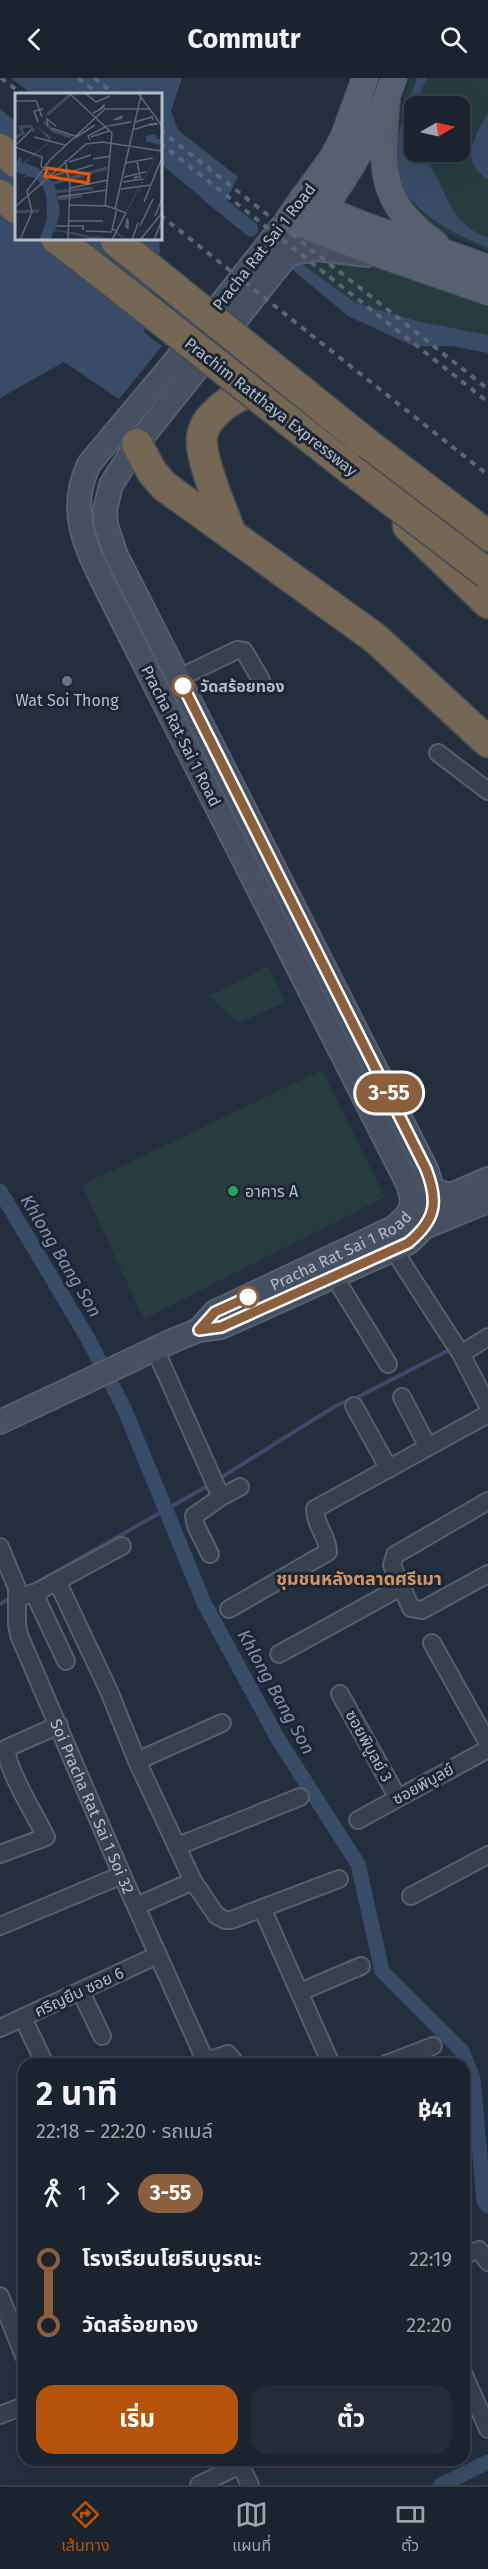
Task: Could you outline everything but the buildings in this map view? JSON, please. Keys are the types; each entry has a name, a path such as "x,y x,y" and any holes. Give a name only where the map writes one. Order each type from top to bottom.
{"highway":[{"path":"0,149 15,161"},
{"path":"0,195 15,207"},
{"name":"Prachim Ratthaya Expressway","path":"59,240 350,469 488,574"},
{"name":"Prachim Ratthaya Expressway","path":"116,240 366,443 488,537"},
{"path":"231,534 204,458 202,438 209,418 231,400 251,391 274,393 488,556"},
{"path":"134,434 152,472 164,486 375,638 488,742"},
{"path":"366,443 488,515"},
{"path":"350,469 488,603"}],"main road":[{"name":"Pracha Rat Sai 1 Road","path":"199,1330 215,1312 393,1228 409,1214 412,1196 407,1182 82,539 79,520 82,479 89,464 134,434 192,377 288,254 343,138 365,78"},
{"name":"Pracha Rat Sai 1 Road","path":"0,1422 155,1349 199,1330 221,1327 408,1243 425,1227 432,1214 434,1191 426,1169 116,555 106,525 105,510 111,485 134,434 175,360 306,213 372,134 390,89"},
{"path":"390,89 384,168 388,191 400,213 420,232 446,251"},
{"path":"306,213 446,251 488,268"},
{"path":"306,213 384,256 488,292"},
{"path":"288,254 317,249 384,256"},
{"path":"203,780 218,782 222,779 225,768"},
{"path":"224,821 232,808 245,808"},
{"path":"434,1191 451,1195 488,1179"},
{"name":"Pracha Rat Sai 1 Road","path":"425,1227 488,1202"}],"street":[{"path":"179,678 237,650 244,651 261,680"},
{"path":"438,753 488,791"},
{"path":"393,1249 457,1349 488,1406"},
{"path":"334,1276 388,1364"},
{"path":"457,1349 488,1337"},
{"path":"155,1349 216,1489"},
{"path":"402,1398 428,1447"},
{"path":"354,1406 389,1469"},
{"path":"229,1609 325,1556 329,1548 316,1522 315,1509 488,1414"},
{"path":"210,1554 196,1526 195,1516 216,1489 240,1487"},
{"path":"488,1502 395,1555 392,1565 411,1608 422,1610 488,1574"},
{"path":"66,1661 22,1594 57,1581 122,1546"},
{"name":"Soi Pracha Rat Sai 1 Soi 32","path":"0,1547 22,1594 17,1624 19,1635 158,1955 198,2058"},
{"path":"57,1581 109,1691 137,1761 193,1881 221,1919 231,1920 339,1879"},
{"path":"279,1654 401,1587"},
{"path":"432,1643 488,1743"},
{"name":"ซอยพิบูลย์ 3","path":"340,1694 398,1798"},
{"path":"137,1761 222,1723"},
{"path":"0,1854 46,1837 12,1772 7,1748 59,1725"},
{"name":"ซอยพิบูลย์","path":"358,1820 488,1749"},
{"path":"178,1846 300,1797"},
{"path":"411,1896 488,1855"},
{"path":"0,1926 122,1875"},
{"path":"137,1906 193,1881"},
{"path":"262,1908 328,2058"},
{"name":"ศริญยืน ซอย 6","path":"0,2028 158,1955"},
{"path":"300,1992 361,1966"},
{"path":"81,1992 102,2036"},
{"path":"23,2018 42,2058"},
{"path":"402,2058 434,2046"},
{"path":"214,2058 228,2054 232,2058"},
{"path":"470,2253 479,2250 488,2262"},
{"path":"0,2296 18,2341"},
{"path":"470,2384 482,2401 488,2429"},
{"path":"0,2415 18,2408"},
{"path":"199,2485 232,2466"},
{"path":"241,2466 250,2485"}],"green space":[{"path":"410,78 488,78 488,251 439,230 411,212 391,173 391,143 404,99 404,162 470,162 470,96 405,96"},
{"path":"338,255 488,298 488,335 417,321 356,303 293,258"},
{"path":"268,966 286,1002 239,1023 209,996"},
{"name":"อาคาร A","path":"322,1070 385,1197 144,1319 82,1185"}],"water":[{"path":"0,78 182,78 171,111 178,130 238,177 220,213 162,165 162,93 15,93 15,240 159,240 160,251 153,276 144,332 162,346 119,399 64,362 0,398"},
{"path":"417,78 427,78 419,96 411,96"},
{"path":"488,113 488,180 473,164 471,156 474,140"},
{"path":"404,117 404,162 428,162 455,212 463,223 488,237 488,248 440,223 412,200 402,185 396,169 397,141"},
{"path":"293,258 356,303 417,321 488,335 488,353 452,346 413,346 348,316 287,265"}],"pier":[{"path":"0,78 11,78 31,93 15,93 15,121 0,109"}],"waterway":[{"path":"209,195 251,229"},
{"name":"Khlong Bang Son","path":"0,1191 87,1337 124,1408 204,1603 278,1739 358,1864 382,1971 462,2051 465,2058"},
{"path":"217,1480 337,1405 358,1397 453,1348"},
{"path":"29,1587 211,1484"},
{"path":"0,1604 12,1597"},
{"name":"Khlong Bang Son","path":"470,2071 473,2079 484,2201 488,2206"},
{"path":"441,2485 488,2462"}],"railway":[{"path":"1,78 21,93"},
{"path":"78,78 98,93"},
{"path":"94,78 114,93"},
{"path":"162,132 488,389"},
{"path":"162,145 488,402"},
{"path":"162,217 488,475"}],"bus line":[{"name":"3-55","path":"183,686 426,1169 434,1191 432,1214 425,1227 408,1243 221,1327 199,1330 215,1312 248,1297"}],"place":[{"name":"Wat Soi Thong","path":"67,681"},
{"name":"วัดสร้อยทอง","path":"183,686"},
{"name":"อาคาร A","path":"233,1191"}],"district":[{"name":"ชุมชนหลังตลาดศรีเมา","path":"359,1579"}]}
